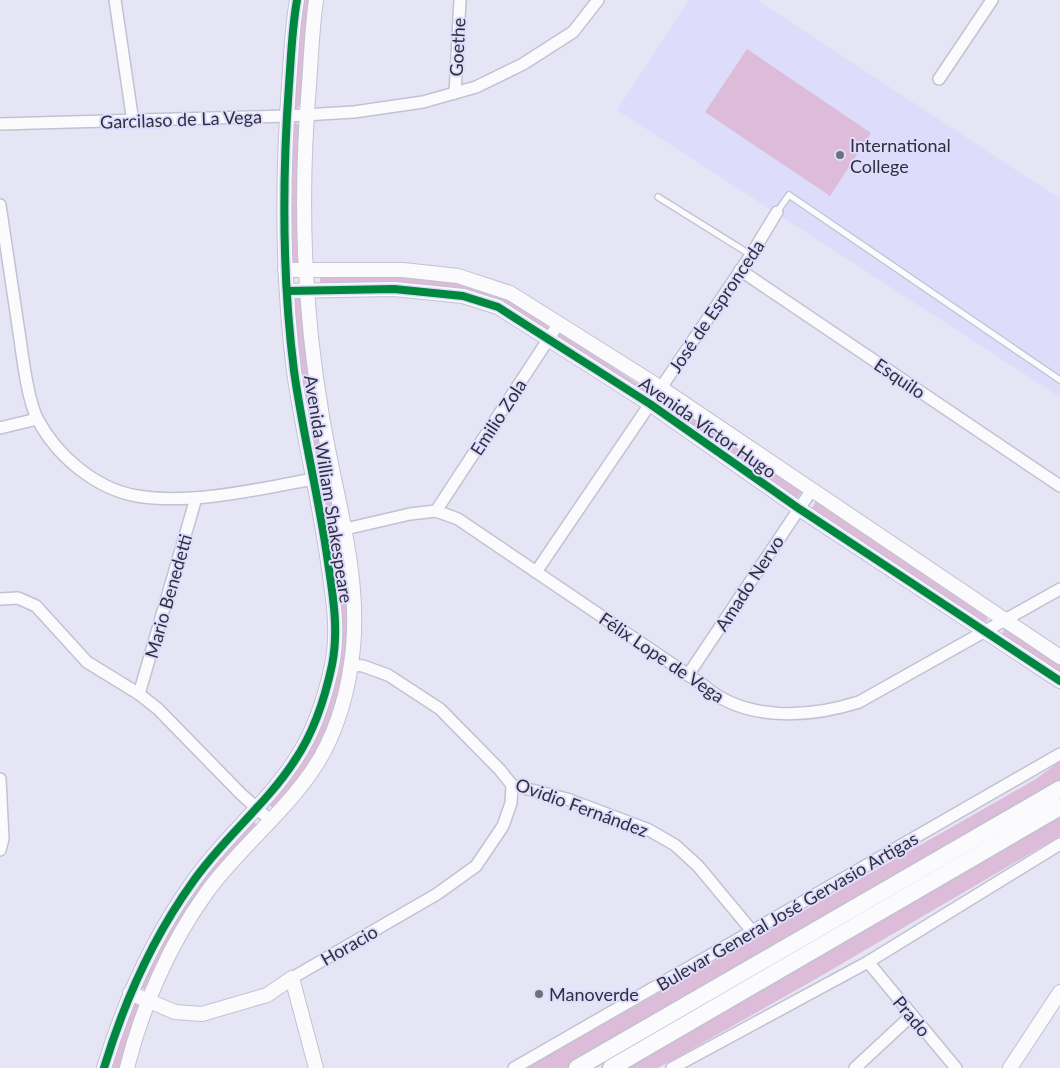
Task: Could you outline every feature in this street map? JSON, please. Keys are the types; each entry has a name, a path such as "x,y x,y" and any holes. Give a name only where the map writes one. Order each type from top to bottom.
{"main road":[{"name":"Bulevar General José Gervasio Artigas","path":"577,1068 1060,789"},
{"path":"611,1068 1060,807"}],"street":[{"path":"115,0 133,122"},
{"name":"Avenida William Shakespeare","path":"104,1068 130,993 160,933 192,882 225,840 294,763 316,722 332,664 336,630 324,534 294,371 285,270 284,159 297,0"},
{"name":"Avenida William Shakespeare","path":"127,1068 148,1001 177,940 207,892 311,772 323,752 342,703 351,665 354,596 344,531 322,416 308,292 304,218 307,114 316,0"},
{"name":"Goethe","path":"455,93 460,0"},
{"name":"Garcilaso de La Vega","path":"0,124 133,122 287,116 354,112 415,104 476,87 523,64 573,32 598,0"},
{"path":"938,79 992,0"},
{"path":"0,205 25,371 37,419 62,454 82,471 100,482 136,496 196,498 313,479"},
{"name":"José de Espronceda","path":"536,572 751,255 777,212"},
{"name":"Avenida Víctor Hugo","path":"285,270 403,270 458,276 510,293 661,388 811,491 1060,657"},
{"name":"Esquilo","path":"740,270 1060,486"},
{"name":"Avenida Víctor Hugo","path":"287,291 394,289 463,296 498,307 650,404 798,508 1060,681"},
{"name":"Emilio Zola","path":"436,511 559,323"},
{"path":"0,428 37,419"},
{"name":"Amado Nervo","path":"688,675 811,491"},
{"name":"Mario Benedetti","path":"139,694 196,498"},
{"name":"Félix Lope de Vega","path":"324,534 344,531 410,514 436,511 458,519 688,675 715,696 746,708 788,715 830,711 859,702 1060,589"},
{"path":"0,598 18,598 36,606 87,662 139,694 158,709 270,820"},
{"name":"Ovidio Fernández","path":"351,665 363,666 388,675 440,709 495,764 512,785 567,799 649,830 676,845 698,866 752,931"},
{"name":"Bulevar General José Gervasio Artigas","path":"514,1068 1060,754"},
{"path":"0,779 3,839 0,850"},
{"name":"Horacio","path":"130,993 175,1012 202,1014 267,995 292,978 437,894 476,866 503,826 511,803 512,785"},
{"path":"672,1068 868,962 1060,844"},
{"name":"Prado","path":"868,962 956,1068"},
{"path":"292,978 316,1068"},
{"path":"1010,1068 1060,992"},
{"path":"855,1068 911,1016"}],"lane":[{"path":"777,212 789,195 1060,380"},
{"path":"658,197 751,255"}],"shaded area":[{"path":"302,0 312,0 302,104 294,108"},
{"name":"International College","path":"689,0 757,0 1060,199 1060,397 617,110"},
{"path":"747,49 871,133 830,196 705,112"},
{"path":"296,123 301,128 300,262 291,262 290,219 293,124"},
{"path":"320,275 401,276 455,282 480,288 505,298 541,318 551,327 548,332 505,306 320,284"},
{"path":"303,296 336,518 331,523 326,520 300,369 292,297"},
{"path":"560,334 563,334 647,390 643,394 557,338"},
{"path":"664,398 802,491 796,500 659,405"},
{"path":"816,501 986,615 988,621 982,622 811,510"},
{"path":"338,538 341,541 348,597 347,665 328,731 307,771 273,809 268,803 328,698 331,543 332,539"},
{"path":"1004,629 1008,629 1060,663 1060,675 1002,636"},
{"path":"1060,761 1060,782 566,1068 526,1068 1036,779"},
{"path":"1060,815 1060,836 814,980 658,1068 619,1068"},
{"path":"250,822 254,822 258,826 146,990 141,988 162,936 196,883"},
{"path":"134,1003 140,1005 122,1068 110,1068 116,1048"}],"cycle path":[{"path":"104,1068 130,995 164,926 204,867 271,792 295,760 308,738 318,714 332,665 335,639 333,601 324,538 294,371 285,264 285,157 292,42 297,0"},
{"path":"287,291 394,289 463,296 498,307 650,404 798,508 1060,681"}],"place":[{"name":"International College","path":"840,155"},
{"name":"Manoverde","path":"539,994"}]}
